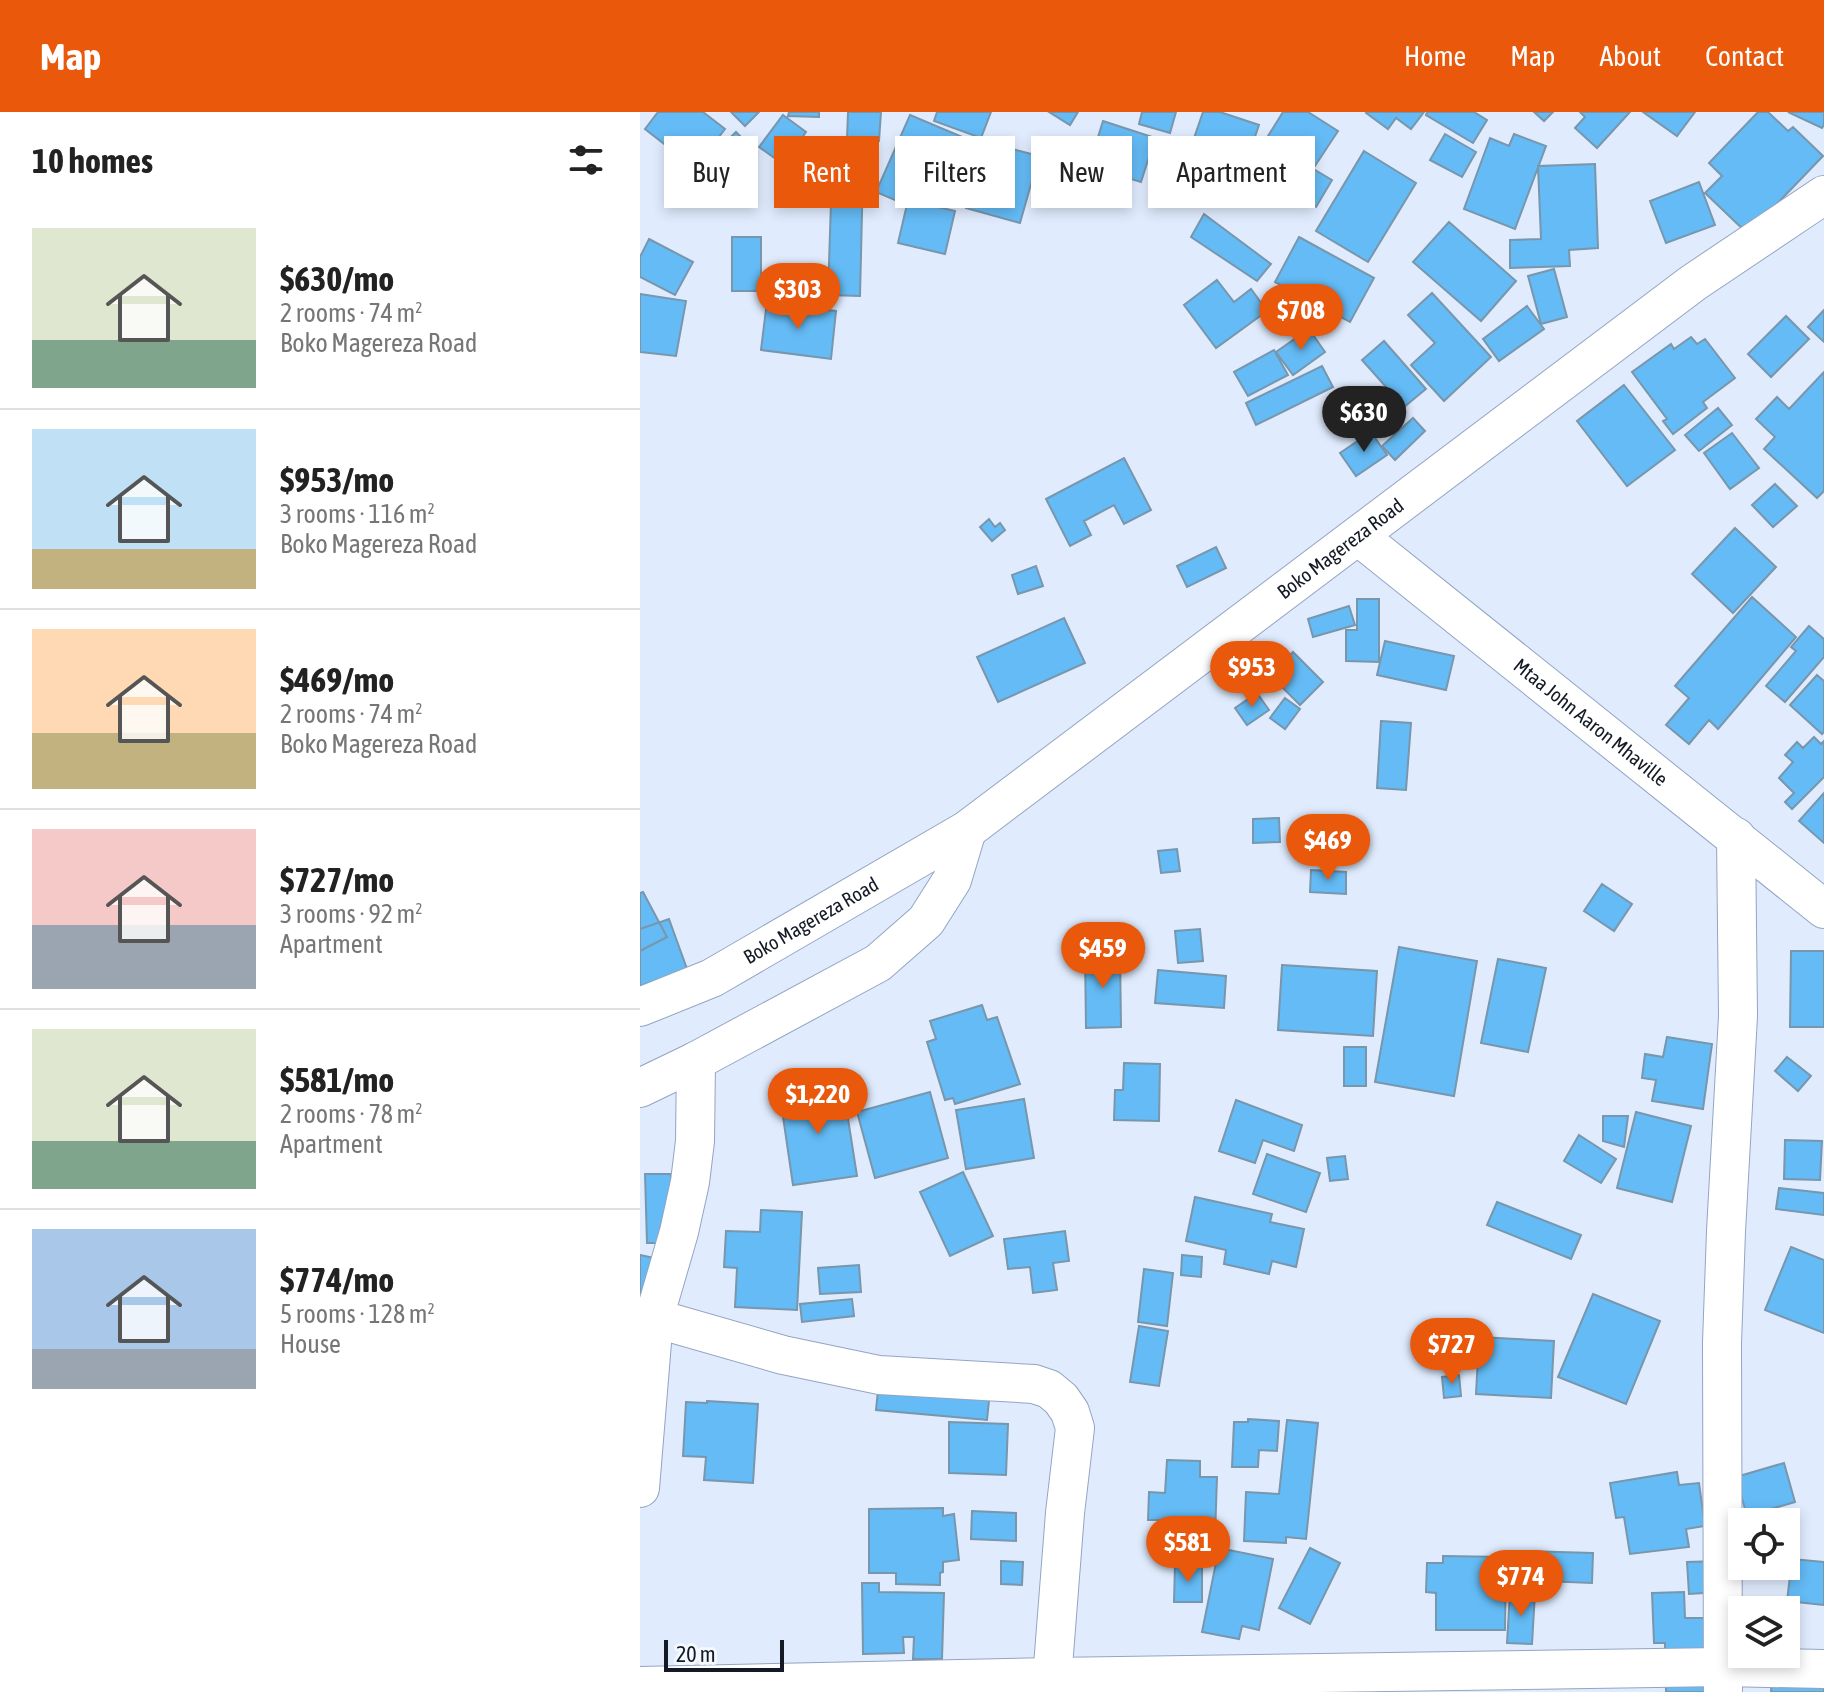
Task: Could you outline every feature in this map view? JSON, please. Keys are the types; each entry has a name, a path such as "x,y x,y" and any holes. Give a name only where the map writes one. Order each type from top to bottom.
{"street":[{"name":"Boko Magereza Road","path":"640,1007 712,978 967,830 1693,283 1824,195"},
{"name":"Mtaa John Aaron Mhaville","path":"1358,536 1824,909"},
{"path":"640,1088 878,963 926,921 952,880 967,830"},
{"path":"1723,1680 1722,1343 1738,1016 1736,837"},
{"path":"640,1488 654,1318 690,1182 695,1141 696,1061"},
{"path":"654,1318 783,1355 879,1375 1034,1384 1049,1389 1061,1399 1070,1412 1075,1428 1051,1685"},
{"path":"640,1686 1723,1680 1824,1669"}],"building":[{"path":"658,112 703,112 725,129 720,136 664,136 664,144 645,129"},
{"path":"731,112 759,112 745,126"},
{"path":"789,112 819,112 819,117 788,116"},
{"path":"848,112 881,112 879,141 879,136 847,136"},
{"path":"937,112 991,112 982,136 934,121"},
{"path":"1049,112 1078,112 1070,125"},
{"path":"1142,112 1176,112 1170,133 1139,124"},
{"path":"1203,112 1220,112 1259,125 1255,136 1195,136"},
{"path":"1283,112 1308,112 1338,131 1315,166 1315,136 1268,136"},
{"path":"1367,112 1424,112 1411,129 1396,118 1388,129"},
{"path":"1427,112 1474,112 1487,120 1473,143 1426,115"},
{"path":"1534,112 1553,112 1544,121"},
{"path":"1580,112 1630,112 1597,148 1575,128 1585,117"},
{"path":"1643,112 1695,112 1677,136"},
{"path":"1758,112 1768,112 1788,131 1793,127 1823,156 1748,234 1705,193 1722,176 1709,163"},
{"path":"1788,112 1824,112 1824,125 1822,128"},
{"path":"783,115 806,132 803,136 774,136 774,158 759,147"},
{"path":"910,115 960,136 901,136"},
{"path":"1103,121 1149,136 1148,160 1141,182 1132,179 1132,136 1098,136"},
{"path":"1445,134 1476,152 1462,177 1430,160"},
{"path":"1514,134 1546,146 1515,229 1464,209 1490,138 1509,146"},
{"path":"895,149 895,200 879,193 879,185"},
{"path":"1015,150 1031,154 1031,184 1020,223 966,208 1015,208"},
{"path":"1364,151 1416,183 1368,262 1316,231"},
{"path":"1595,164 1598,248 1569,250 1570,266 1510,268 1510,240 1541,239 1538,166"},
{"path":"1315,170 1332,180 1315,206"},
{"path":"1699,182 1715,225 1666,243 1650,201"},
{"path":"831,208 862,208 860,296 828,295"},
{"path":"906,208 955,211 945,254 898,243"},
{"path":"1204,214 1271,264 1257,281 1191,237"},
{"path":"1449,222 1516,281 1481,321 1413,262"},
{"path":"732,237 761,237 761,291 732,291"},
{"path":"1299,237 1374,278 1350,322 1275,282"},
{"path":"649,239 693,262 675,295 640,277 640,257"},
{"path":"1554,269 1567,317 1541,324 1528,276"},
{"path":"1217,280 1234,302 1251,289 1267,311 1216,348 1184,305"},
{"path":"1432,293 1491,357 1444,401 1411,365 1435,343 1408,315"},
{"path":"640,294 686,301 676,356 640,352"},
{"path":"767,301 797,305 796,313 808,314 808,308 836,311 831,359 761,350"},
{"path":"1527,306 1544,329 1499,361 1483,339"},
{"path":"1824,310 1824,342 1808,327"},
{"path":"1786,316 1809,339 1771,377 1748,354"},
{"path":"1309,329 1325,352 1293,375 1276,352"},
{"path":"1691,337 1697,344 1705,339 1735,378 1703,402 1707,408 1673,434 1663,421 1667,419 1632,372 1671,344 1674,349"},
{"path":"1384,341 1426,389 1404,407 1362,360"},
{"path":"1274,350 1288,375 1248,396 1234,372"},
{"path":"1322,366 1333,387 1256,425 1246,403"},
{"path":"1824,372 1824,491 1817,498 1764,449 1775,437 1756,419 1777,397 1789,409"},
{"path":"1624,385 1675,450 1627,486 1577,421"},
{"path":"1718,408 1732,425 1699,451 1685,435"},
{"path":"1413,418 1425,431 1395,460 1382,446"},
{"path":"1371,432 1387,455 1356,476 1340,453"},
{"path":"1732,433 1759,468 1730,489 1704,453"},
{"path":"1124,458 1151,510 1124,524 1114,505 1084,521 1091,535 1070,546 1046,499"},
{"path":"1775,484 1797,506 1773,527 1752,505"},
{"path":"989,519 995,527 1000,523 1005,530 992,541 980,527"},
{"path":"1735,528 1776,567 1733,613 1692,574"},
{"path":"1216,547 1226,568 1187,587 1177,566"},
{"path":"1036,566 1043,586 1018,594 1012,575"},
{"path":"1752,597 1796,637 1718,729 1709,720 1689,744 1666,725 1689,698 1675,686"},
{"path":"1357,599 1379,599 1379,662 1346,661 1346,630 1357,630"},
{"path":"1349,606 1355,625 1313,637 1308,619"},
{"path":"1064,618 1085,663 998,702 977,657"},
{"path":"1809,626 1824,639 1824,657 1785,702 1766,686 1796,651 1791,647"},
{"path":"1385,641 1454,656 1446,690 1377,675"},
{"path":"1293,652 1323,682 1300,705 1281,686 1284,683 1273,672"},
{"path":"1817,675 1824,681 1822,734 1790,705"},
{"path":"1257,693 1269,710 1247,725 1235,708"},
{"path":"1285,698 1300,709 1285,729 1270,718"},
{"path":"1381,721 1411,723 1406,790 1377,788"},
{"path":"1814,737 1821,744 1824,741 1824,777 1792,809 1785,802 1794,793 1779,778 1793,762 1785,755 1797,742 1803,748"},
{"path":"1824,793 1824,843 1799,821"},
{"path":"1279,818 1280,842 1253,843 1253,819"},
{"path":"1177,849 1180,871 1161,873 1158,851"},
{"path":"1311,870 1346,872 1346,894 1310,892"},
{"path":"1602,884 1632,904 1614,931 1584,911"},
{"path":"643,892 667,937 640,951 640,893"},
{"path":"669,919 687,969 640,986 640,929"},
{"path":"1200,929 1203,961 1178,963 1175,931"},
{"path":"1399,947 1477,961 1454,1096 1375,1082"},
{"path":"1791,951 1824,951 1824,1027 1790,1027"},
{"path":"1085,952 1120,952 1121,1027 1086,1028"},
{"path":"1498,959 1546,968 1528,1052 1481,1043"},
{"path":"1282,965 1377,971 1373,1036 1278,1030"},
{"path":"1158,970 1226,976 1224,1008 1155,1003"},
{"path":"982,1005 987,1020 997,1017 1020,1084 955,1104 953,1098 945,1100 927,1042 936,1039 930,1021"},
{"path":"1667,1037 1712,1044 1703,1109 1652,1101 1656,1080 1642,1078 1645,1054 1663,1057"},
{"path":"1344,1047 1366,1047 1366,1086 1344,1086"},
{"path":"1787,1057 1811,1076 1798,1091 1775,1071"},
{"path":"1124,1063 1160,1064 1159,1121 1114,1120 1115,1090 1123,1090"},
{"path":"843,1087 857,1176 793,1185 780,1096"},
{"path":"930,1092 948,1158 875,1178 857,1112"},
{"path":"1024,1099 1034,1158 966,1169 956,1110"},
{"path":"1236,1100 1302,1125 1294,1151 1263,1140 1255,1163 1219,1151"},
{"path":"1636,1112 1691,1126 1672,1202 1617,1188"},
{"path":"1603,1116 1628,1116 1624,1147 1603,1141"},
{"path":"1579,1135 1616,1159 1601,1183 1564,1161"},
{"path":"1785,1140 1822,1141 1820,1180 1784,1179"},
{"path":"1267,1154 1320,1173 1306,1212 1253,1194"},
{"path":"1345,1156 1348,1179 1330,1181 1327,1158"},
{"path":"963,1172 993,1236 950,1256 920,1192"},
{"path":"645,1174 671,1174 673,1243 647,1243"},
{"path":"1779,1188 1824,1193 1824,1215 1776,1209"},
{"path":"1195,1197 1272,1214 1270,1222 1304,1229 1296,1267 1272,1261 1269,1274 1224,1264 1226,1250 1186,1241"},
{"path":"1497,1202 1581,1235 1571,1259 1487,1225"},
{"path":"761,1210 802,1212 797,1310 735,1307 737,1268 724,1267 726,1231 760,1232"},
{"path":"1065,1231 1069,1261 1053,1263 1057,1290 1033,1293 1030,1267 1008,1269 1004,1239"},
{"path":"1791,1247 1824,1260 1824,1333 1765,1310"},
{"path":"640,1255 659,1259 640,1323"},
{"path":"1182,1255 1202,1257 1201,1277 1181,1275"},
{"path":"859,1265 861,1292 820,1294 818,1268"},
{"path":"1144,1269 1173,1273 1167,1326 1138,1322"},
{"path":"1593,1294 1660,1321 1626,1404 1558,1377"},
{"path":"852,1299 854,1316 802,1322 800,1304"},
{"path":"1139,1326 1168,1331 1159,1386 1130,1382"},
{"path":"1479,1337 1554,1341 1551,1398 1476,1394"},
{"path":"1459,1375 1461,1396 1444,1398 1442,1377"},
{"path":"879,1380 990,1391 987,1420 876,1410"},
{"path":"686,1402 758,1404 753,1483 704,1480 706,1457 683,1456"},
{"path":"1248,1419 1279,1421 1277,1451 1259,1450 1258,1467 1232,1467 1234,1422 1248,1422"},
{"path":"1287,1420 1318,1423 1306,1539 1286,1537 1286,1543 1244,1541 1246,1492 1279,1494"},
{"path":"949,1422 1008,1424 1006,1475 949,1473"},
{"path":"1167,1460 1200,1461 1200,1477 1217,1477 1215,1536 1176,1534 1177,1525 1163,1524 1163,1520 1148,1520 1149,1492 1165,1493"},
{"path":"1784,1463 1795,1502 1774,1508 1745,1508 1736,1477"},
{"path":"1677,1472 1679,1485 1699,1483 1705,1526 1686,1529 1689,1547 1630,1554 1624,1517 1616,1518 1610,1483"},
{"path":"943,1508 943,1516 954,1514 959,1560 943,1562 940,1585 896,1584 896,1573 869,1573 869,1509"},
{"path":"972,1511 1016,1513 1016,1541 971,1539"},
{"path":"1219,1548 1273,1559 1259,1630 1242,1626 1239,1639 1202,1632"},
{"path":"1310,1548 1340,1563 1310,1624 1279,1608"},
{"path":"1520,1551 1593,1553 1592,1583 1519,1580"},
{"path":"1443,1556 1506,1557 1505,1630 1436,1630 1436,1593 1426,1592 1427,1563 1443,1563"},
{"path":"1800,1560 1824,1562 1824,1605 1800,1602 1800,1596 1788,1596 1790,1580 1800,1580"},
{"path":"1001,1561 1023,1562 1022,1585 1001,1584"},
{"path":"1718,1561 1720,1592 1689,1594 1687,1562"},
{"path":"1175,1565 1202,1565 1202,1602 1174,1602"},
{"path":"862,1583 879,1583 879,1592 944,1593 942,1659 913,1659 914,1637 903,1637 904,1653 863,1654"},
{"path":"1510,1592 1535,1593 1532,1644 1507,1643"},
{"path":"1684,1592 1685,1618 1716,1618 1716,1655 1665,1657 1665,1643 1654,1643 1652,1593"},
{"path":"1666,1672 1716,1673 1716,1692 1666,1692"},
{"path":"1772,1672 1824,1676 1824,1692 1771,1692"}]}
